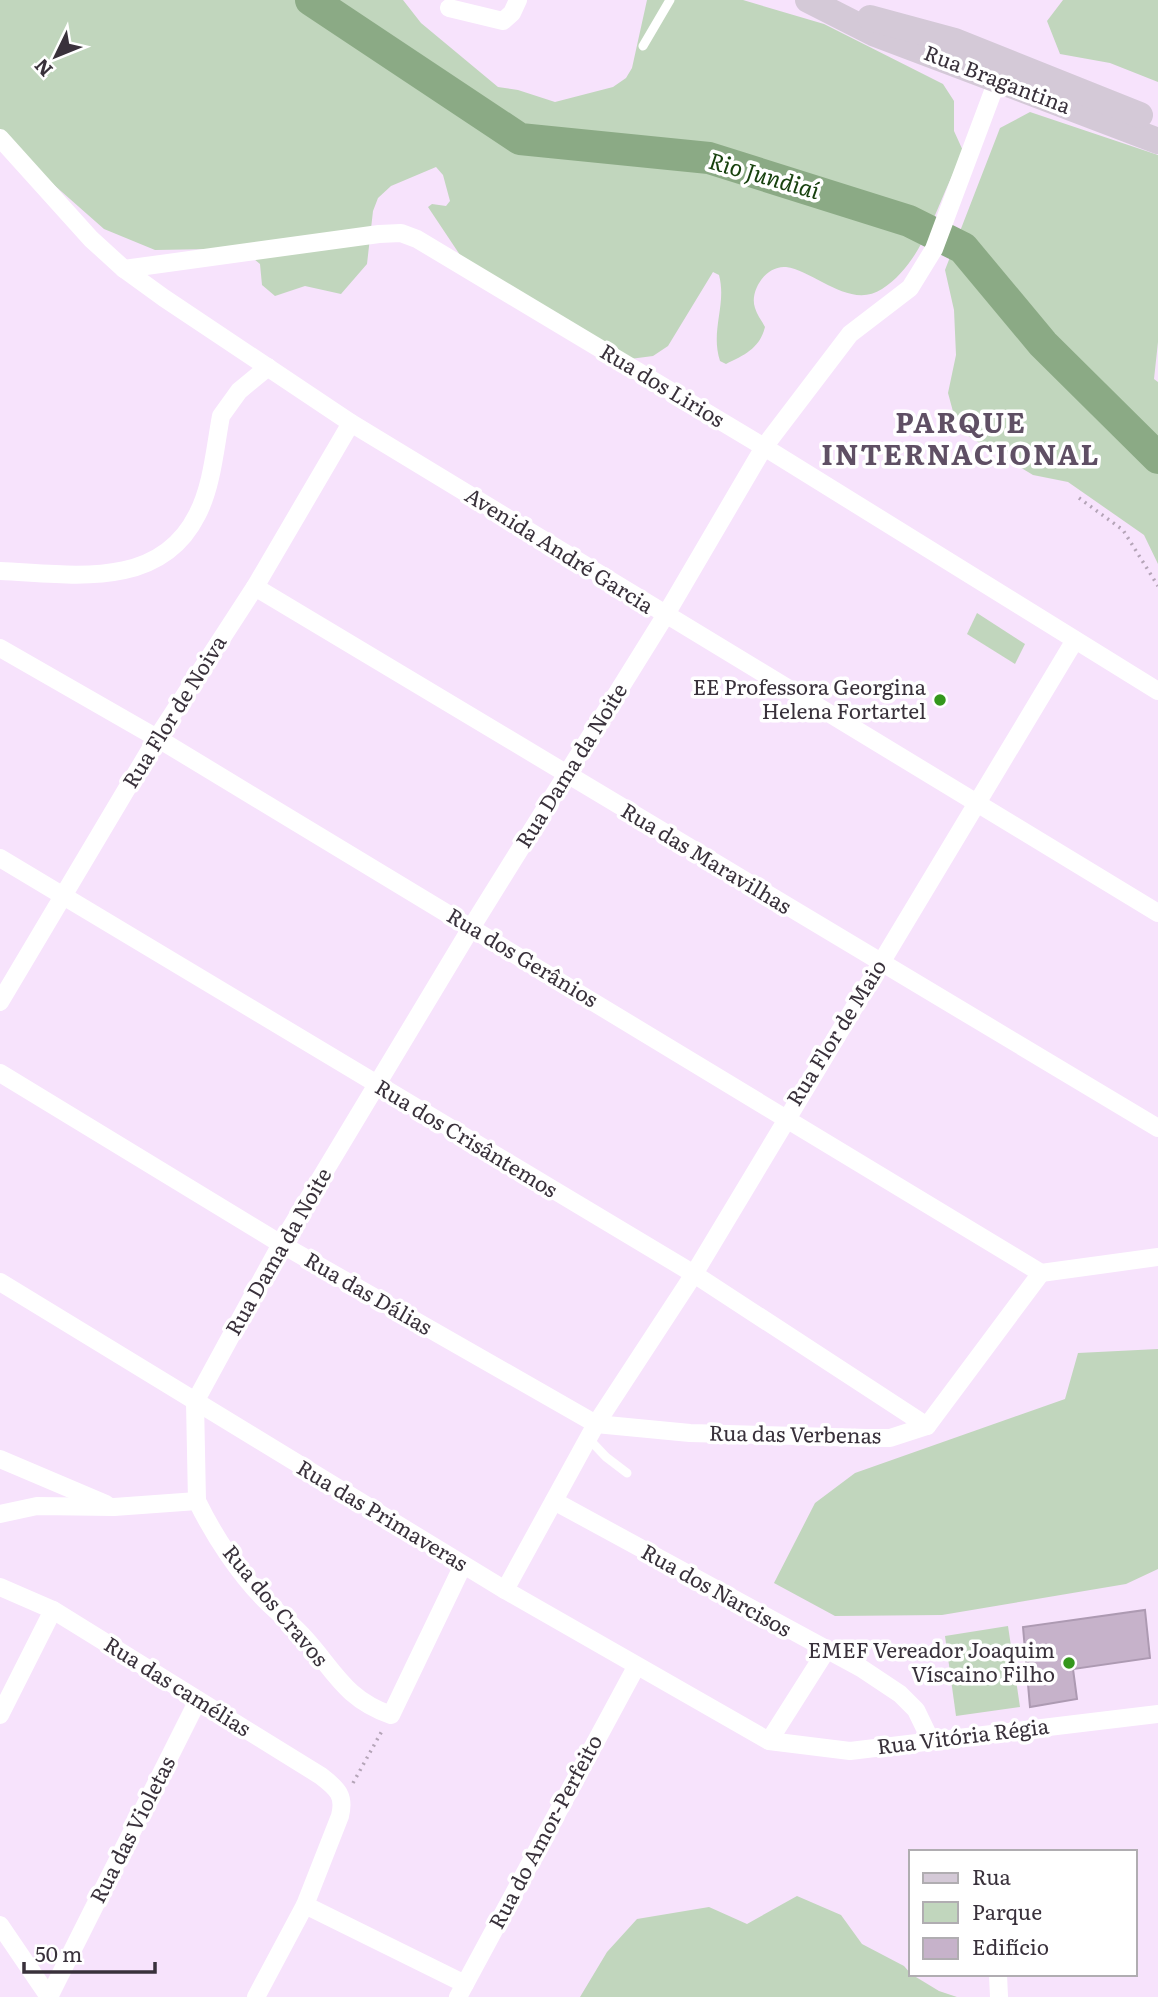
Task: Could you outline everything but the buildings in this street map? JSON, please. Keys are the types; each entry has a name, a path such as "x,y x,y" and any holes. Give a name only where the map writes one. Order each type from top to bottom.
{"main road":[{"name":"Rua Bragantina","path":"808,0 840,13 910,27 1158,141"},
{"name":"Rua Bragantina","path":"1001,71 1158,122"}],"street":[{"path":"449,8 503,21 512,13 518,0"},
{"name":"Rua Dama da Noite","path":"197,1501 195,1402 281,1244 471,928 665,616 764,447 850,334 910,288 934,249 1001,71"},
{"name":"Avenida André Garcia","path":"0,138 71,219 124,269 351,423 1158,914"},
{"name":"Rua dos Lirios","path":"124,269 401,233 439,252 764,447 1158,691"},
{"path":"0,571 66,575 130,572 151,562 173,546 198,513 221,416 228,403 268,367"},
{"name":"Rua Flor de Noiva","path":"0,1002 157,738 255,587 351,423"},
{"name":"Rua das Maravilhas","path":"255,587 880,964 1158,1128"},
{"name":"Rua Flor de Maio","path":"592,1431 694,1275 975,802 1075,640"},
{"name":"Rua dos Gerânios","path":"0,648 157,738 1041,1273"},
{"name":"Rua dos Crisântemos","path":"0,858 694,1275 927,1426"},
{"name":"Rua das Dálias","path":"0,1073 592,1431"},
{"path":"927,1426 1041,1273 1158,1256"},
{"name":"Rua das Primaveras","path":"0,1282 505,1591 769,1741"},
{"name":"Rua das Verbenas","path":"592,1431 890,1438 927,1426"},
{"path":"505,1591 592,1431"},
{"path":"0,1459 114,1507"},
{"path":"0,1514 37,1506 114,1507 197,1501"},
{"name":"Rua dos Cravos","path":"197,1501 246,1578 308,1642 342,1686 369,1707 391,1715"},
{"name":"Rua dos Narcisos","path":"554,1501 900,1694 916,1710 931,1741"},
{"path":"391,1715 463,1565"},
{"name":"Rua das camélias","path":"0,1587 53,1610 321,1776 335,1787 344,1801"},
{"path":"0,1715 53,1610"},
{"path":"769,1741 826,1651"},
{"name":"Rua do Amor-Perfeito","path":"462,1990 636,1667"},
{"name":"Rua das Violetas","path":"49,1997 198,1700"},
{"name":"Rua Vitória Régia","path":"769,1741 850,1751 1158,1714"},
{"path":"256,1997 305,1905 344,1801"},
{"path":"305,1905 462,1990"},
{"path":"0,1925 49,1997"},
{"path":"998,1976 999,1997"}],"lane":[{"path":"643,46 670,0"},
{"path":"592,1431 611,1462 627,1473"}],"path":[{"path":"1079,498 1123,530 1158,586"},
{"path":"344,1801 391,1715"}],"green space":[{"path":"0,0 403,0 421,23 498,87 518,90 555,102 613,87 626,78 632,68 647,0 743,0 824,24 943,84 954,101 954,131 964,153 921,245 897,277 882,289 858,295 845,292 797,270 779,267 772,270 761,280 754,294 755,308 765,327 763,334 751,350 726,364 720,361 717,350 721,286 719,275 713,272 668,346 653,356 630,359 468,267 428,207 432,204 446,206 450,201 443,175 436,167 391,186 378,198 373,211 367,264 341,294 305,286 275,296 262,285 260,264 248,254 212,249 155,250 104,229 20,155 0,129"},
{"path":"1063,0 1158,0 1158,82 1110,63 1060,54 1047,21"},
{"path":"1030,112 1158,155 1158,342 1154,379 1158,382 1158,564 1144,535 1068,482 1033,475 958,430 948,393 956,355 954,310 945,270 1000,128"},
{"path":"977,613 1025,644 1015,664 967,634"},
{"path":"1158,1349 1158,1569 1126,1584 942,1615 835,1616 774,1583 815,1503 855,1473 1065,1399 1078,1353"},
{"path":"1008,1626 1020,1707 956,1716 945,1636"},
{"path":"797,1896 841,1915 862,1944 904,1966 909,1976 914,1976 939,1991 957,1997 580,1997 607,1952 637,1919 709,1907 747,1924"}],"waterway":[{"name":"Rio Jundiaí","path":"311,0 520,139 709,158 909,221 963,248 1043,344 1158,458"}],"place":[{"name":"EE Professora Georgina Helena Fortartel","path":"940,700"},
{"name":"EMEF Vereador Joaquim Víscaino Filho","path":"1069,1663"}],"district":[{"name":"PARQUE INTERNACIONAL","path":"961,439"}]}
